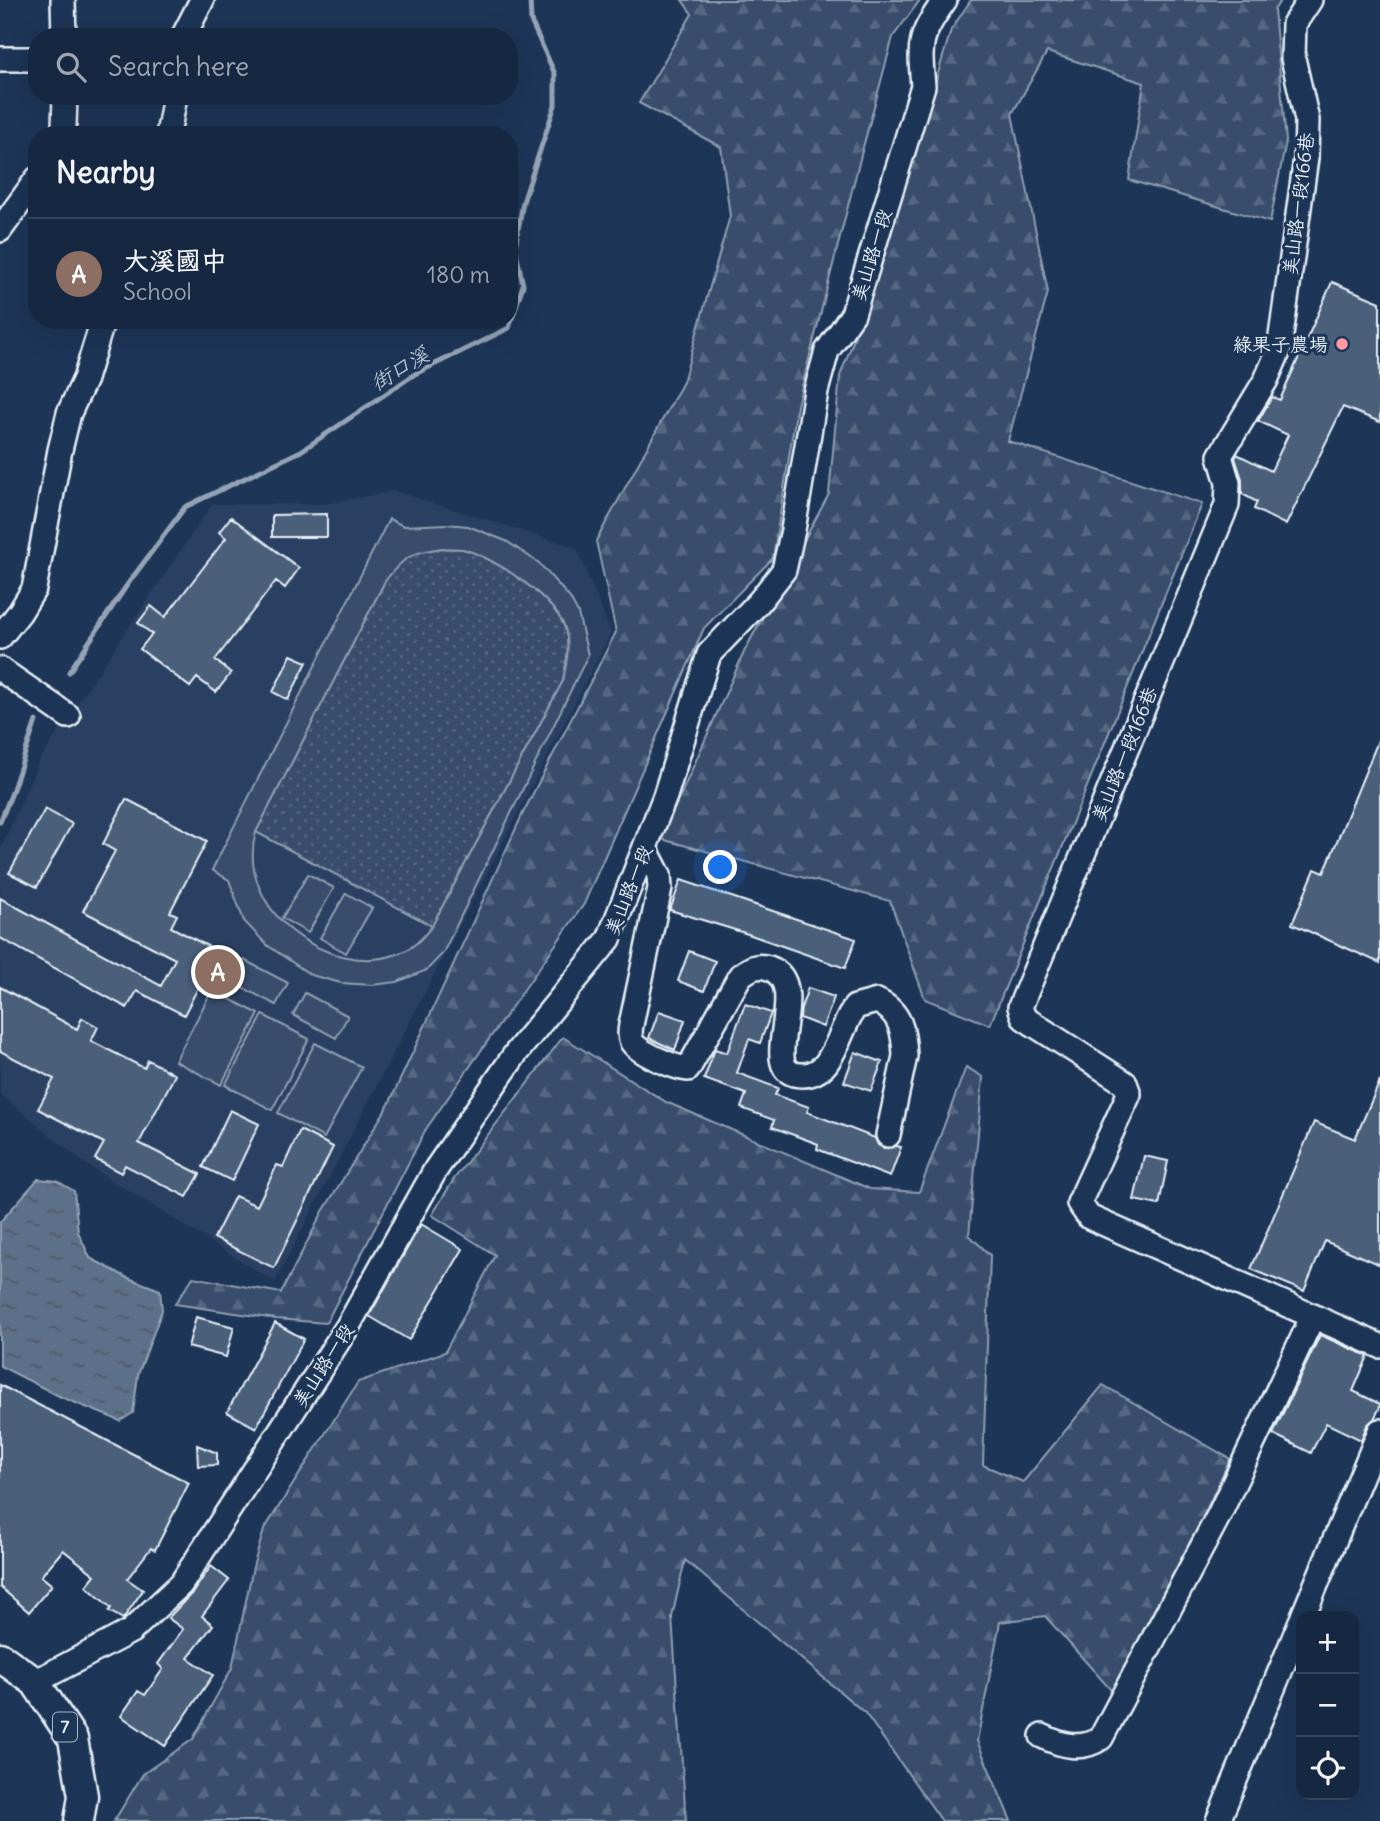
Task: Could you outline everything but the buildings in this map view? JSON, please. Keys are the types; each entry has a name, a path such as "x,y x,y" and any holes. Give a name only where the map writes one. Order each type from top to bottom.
{"main road":[{"name":"7","path":"0,1657 36,1682 73,1739 83,1796 79,1821"}],"street":[{"path":"63,0 64,28"},
{"path":"188,28 202,0"},
{"name":"美山路一段","path":"36,1682 131,1631 181,1584 348,1326 436,1169 516,1053 609,939 665,796 709,654 759,602 784,570 816,391 827,351 853,314 923,86 920,55 923,33 945,0"},
{"name":"美山路一段166巷","path":"1310,0 1294,24 1293,58 1307,120 1307,158 1279,350 1266,380 1220,456 1228,483 1227,505 1020,1007 1024,1018 1125,1083 1129,1094 1079,1203 1089,1217 1313,1316"},
{"path":"0,58 28,59"},
{"path":"64,126 65,105"},
{"path":"170,126 173,105"},
{"path":"0,230 28,191"},
{"path":"0,637 34,589 66,426 85,379 100,329"},
{"path":"0,669 68,716"},
{"path":"645,848 659,876 660,888 631,1025 633,1043 642,1051 681,1069 688,1069 740,976 751,967 764,967 775,971 783,981 788,1000 780,1053 783,1064 792,1073 803,1076 825,1066 855,1007 877,1001 898,1017 905,1045 888,1135"},
{"path":"1042,1736 1057,1744 1074,1746 1091,1744 1101,1738 1219,1515 1313,1316 1380,1346"},
{"path":"1305,1611 1380,1431"},
{"path":"1218,1821 1296,1633"}],"shaded area":[{"path":"394,491 577,548 611,633 275,1282 84,1163 0,1094 0,851 39,761 212,504 324,504"}],"green space":[{"path":"682,0 920,0 893,37 862,151 797,406 773,558 704,628 584,904 426,1129 326,1323 276,1319 175,1304 193,1277 281,1293 322,1213 389,1104 523,813 616,632 596,541 683,382 730,216 721,147 639,103 692,14"},
{"path":"971,0 1281,0 1274,10 1286,141 1270,222 1129,180 1144,83 1047,52 1012,114 1048,292 1008,441 1202,504 990,1025 925,999 890,901 661,839 745,650 829,494 840,376 875,283 951,30"},
{"path":"389,519 404,526 468,526 506,541 539,563 570,598 578,613 588,655 443,953 427,970 397,982 372,985 341,983 311,975 267,945 244,921 229,880 212,870","holes":["463,549 491,561 524,582 551,607 561,620 567,638 563,681 432,926 414,945 400,953 372,959 344,957 317,947 293,932 273,911 259,887 253,860 256,832 385,581 397,566 409,557 423,551"]},
{"path":"463,549 491,561 539,594 561,620 566,632 568,651 563,681 432,926 256,832 385,581 397,566 409,557 423,551"},
{"path":"308,874 334,888 308,933 282,918"},
{"path":"346,893 372,908 346,953 320,938"},
{"path":"244,960 288,983 276,1005 232,982"},
{"path":"212,990 259,1014 221,1085 175,1061"},
{"path":"305,993 348,1016 336,1038 293,1015"},
{"path":"263,1015 309,1039 272,1110 225,1085"},
{"path":"563,1037 666,1102 870,1189 919,1192 966,1067 983,1077 969,1235 990,1255 983,1465 1023,1482 1103,1385 1230,1459 1118,1698 1045,1616 1000,1622 977,1741 1011,1821 942,1821 865,1713 685,1560 672,1617 686,1821 114,1821 143,1774 193,1739 232,1668 253,1567 264,1530 358,1382 445,1352 495,1255 432,1215 454,1179"},
{"path":"315,1043 362,1067 324,1138 278,1113"}],"water":[{"path":"38,1179 57,1181 74,1191 78,1232 90,1258 126,1277 160,1290 162,1310 138,1375 133,1413 120,1421 61,1397 0,1366 0,1222"}],"waterway":[{"name":"街口溪","path":"518,230 523,202 555,105 555,74 531,21 530,0"},
{"name":"街口溪","path":"518,261 523,285 518,300"},
{"name":"街口溪","path":"69,672 127,585 185,507 301,451 415,374 507,329"},
{"name":"街口溪","path":"0,822 36,721"}],"place":[{"name":"綠果子農場","path":"1342,344"},
{"name":"大溪國中","path":"218,972"}]}
